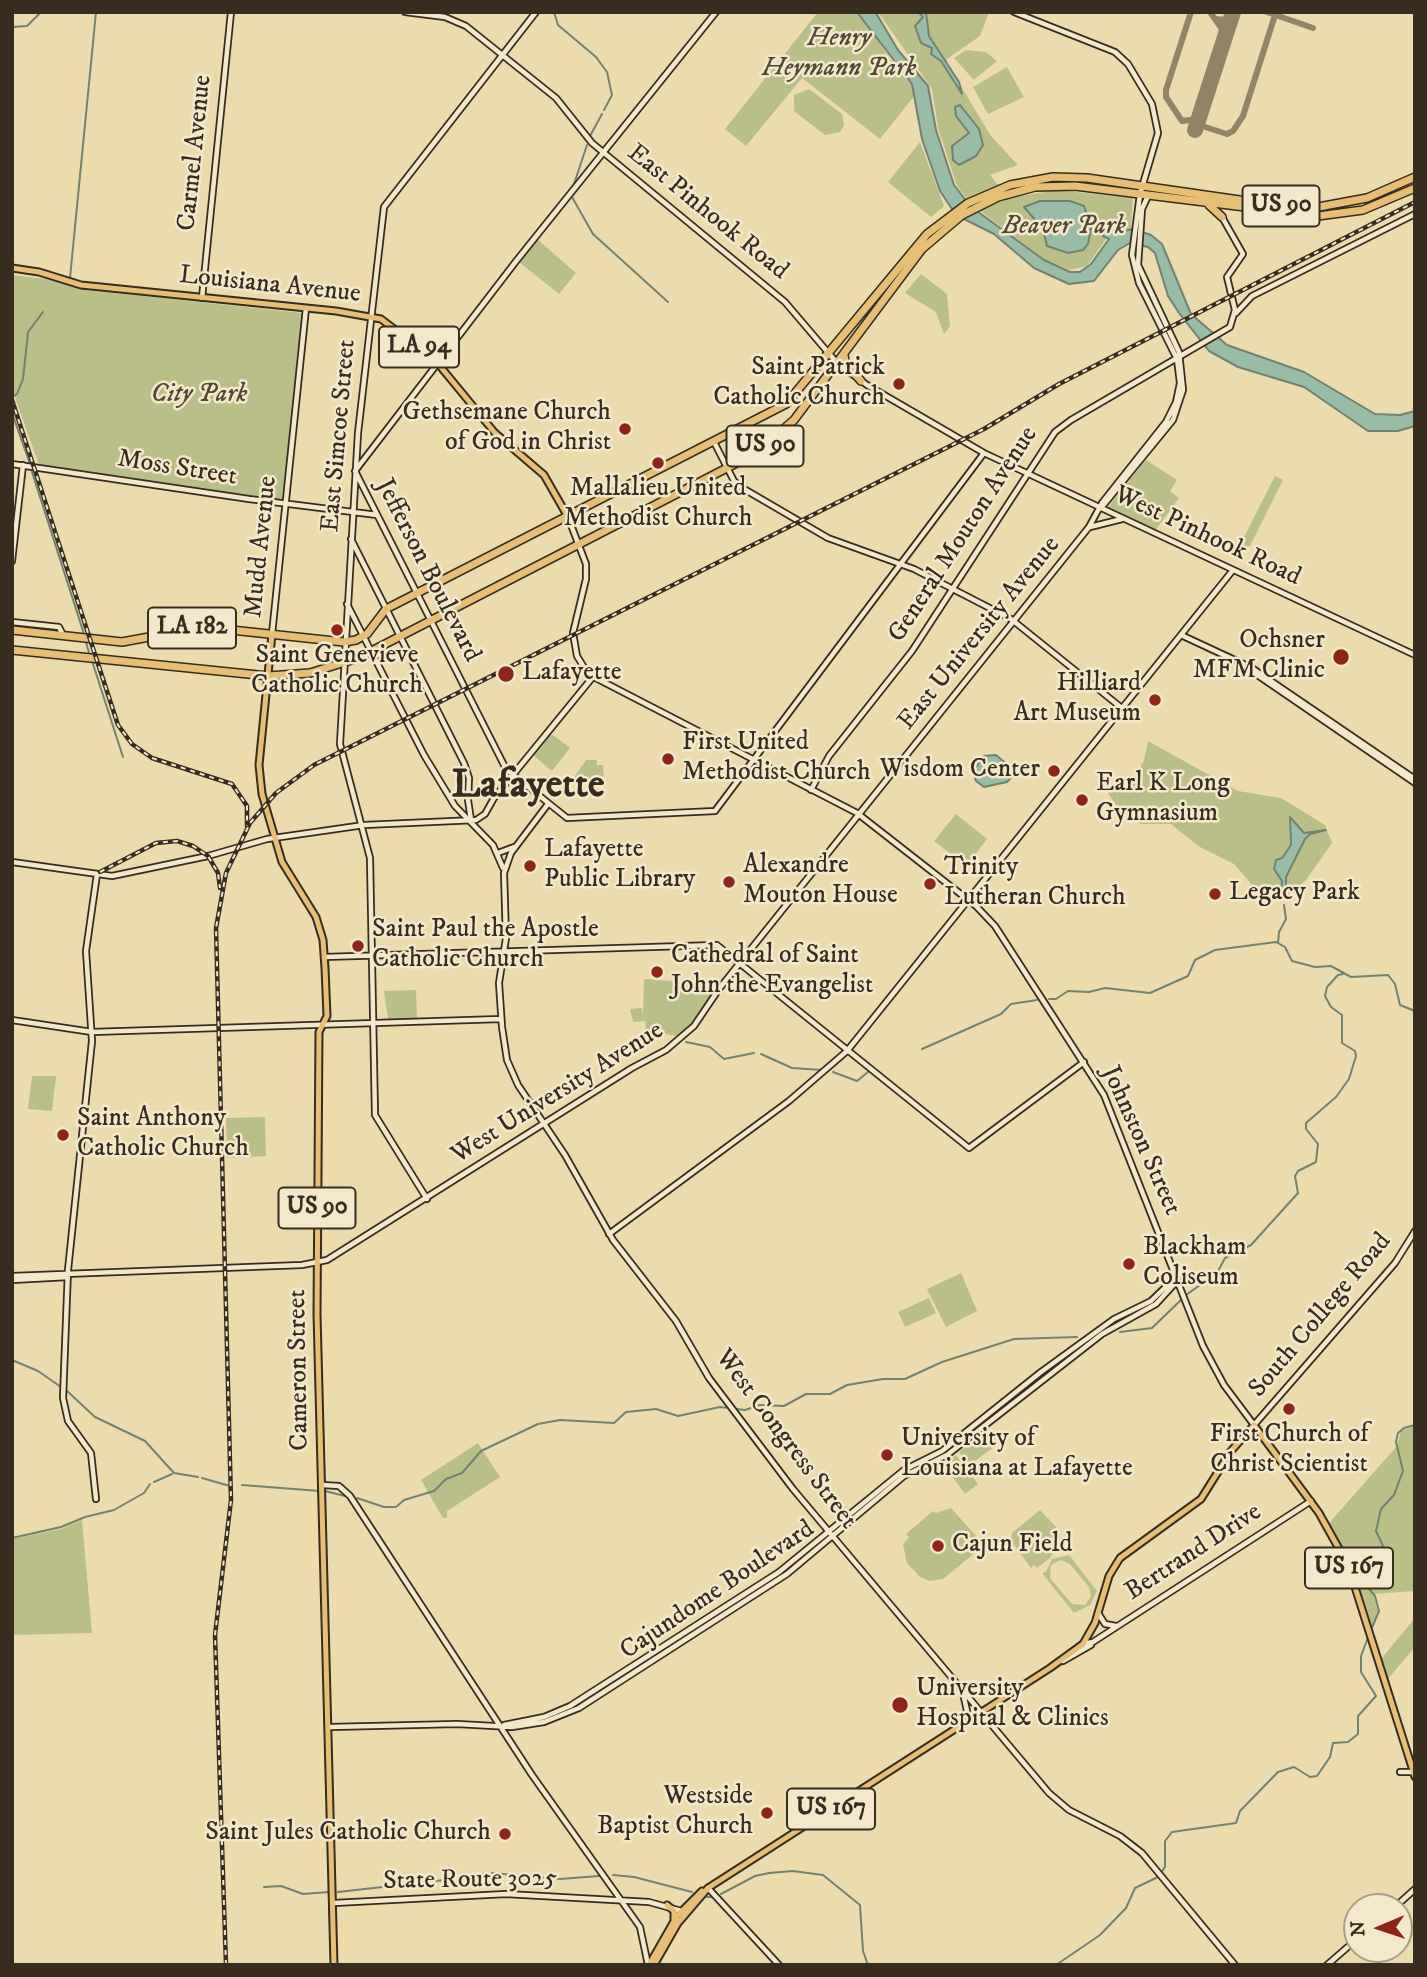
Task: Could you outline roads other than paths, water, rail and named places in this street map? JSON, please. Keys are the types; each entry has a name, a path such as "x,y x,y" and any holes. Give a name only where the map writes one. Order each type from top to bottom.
{"highway":[{"name":"US 90","path":"1141,190 1150,195 1227,206 1313,208 1345,204 1378,194 1415,177"},
{"name":"US 90","path":"363,636 386,609 786,404 915,246 943,224 984,200 1052,186 1158,189 1248,201 1307,217 1349,213 1381,204 1415,188"},
{"path":"1248,201 1271,201 1277,195 1268,208"},
{"path":"1202,203 1216,208 1222,217"},
{"path":"1222,217 1221,210 1227,206"},
{"name":"US 90","path":"268,676 304,674 343,664 728,470 782,432 943,224"},
{"path":"837,363 844,335"},
{"path":"821,384 830,363 829,354"},
{"path":"845,354 846,364 861,381"},
{"name":"LA 182","path":"12,633 122,642 203,627 272,634"},
{"path":"272,634 344,642 363,636"},
{"path":"30,651 75,652 78,642 64,636"},
{"name":"LA 182","path":"13,651 268,676"}],"main road":[{"name":"Louisiana Avenue","path":"12,268 39,272 81,285 371,316 395,328 439,365 495,433 548,480 568,517"},
{"name":"Mudd Avenue","path":"261,790 259,765 272,634"},
{"name":"Cameron Street","path":"261,790 282,862 316,917 324,957 327,1016 319,1041 317,1264 334,1965"},
{"name":"Johnston Street","path":"1254,1425 1311,1501 1349,1567 1414,1775"},
{"name":"US 167","path":"1083,1644 1098,1613 1109,1576 1120,1558 1201,1499 1231,1451 1254,1425"},
{"name":"Bertrand Drive","path":"650,1965 684,1911 701,1892 1055,1665 1083,1644"},
{"name":"Bertrand Drive","path":"650,1965 674,1920 708,1888"},
{"path":"667,1905 674,1911 674,1920"}],"street":[{"name":"Carmel Avenue","path":"201,298 231,12"},
{"name":"East Pinhook Road","path":"405,12 454,20 502,55 562,103 587,139 603,153 785,302 837,363 861,381 984,453"},
{"name":"East Simcoe Street","path":"427,1199 376,1118 370,862 364,825 341,747 344,642 355,471 384,207 536,12"},
{"path":"355,471 439,365 507,272 716,12"},
{"name":"East University Avenue","path":"860,815 1089,527 1102,503 1173,415 1180,388 1179,358 1147,293 1135,255 1141,190 1157,139 1157,119 1147,94 1126,61 1107,47 1038,24 1014,12"},
{"path":"1147,171 1151,183 1158,189"},
{"name":"East University Avenue","path":"1138,222 1144,201 1150,195"},
{"path":"1234,303 1242,304 1252,296 1415,214"},
{"path":"1222,217 1243,252 1227,276 1227,287 1236,314"},
{"name":"General Mouton Avenue","path":"811,790 829,756 912,650 1052,437 1065,424 1220,335 1230,327 1242,304"},
{"name":"Mudd Avenue","path":"272,634 306,308"},
{"path":"714,443 739,485 798,523 843,545 926,575 1014,621 1123,709"},
{"name":"Jefferson Boulevard","path":"355,471 506,769 569,818 713,812 984,453"},
{"name":"West Pinhook Road","path":"984,453 1415,655"},
{"name":"Moss Street","path":"12,464 377,515"},
{"path":"12,561 23,465"},
{"name":"Louisiana Avenue","path":"568,517 581,544 587,575 573,633 578,656 592,678"},
{"path":"1089,527 1122,519"},
{"path":"351,539 469,774 468,800 471,821"},
{"path":"609,1234 797,1094 847,1051 1233,570"},
{"path":"346,603 448,795 498,853 504,873"},
{"path":"12,622 59,627 64,636"},
{"path":"1181,635 1244,665 1415,781"},
{"path":"96,882 273,838 364,825 471,821 484,816 498,794 592,678"},
{"name":"Johnston Street","path":"592,678 860,815 968,899 1000,932 1084,1062 1115,1119 1212,1365 1254,1425"},
{"path":"498,853 511,849 548,804"},
{"name":"West University Avenue","path":"317,1264 340,1254 678,1042 694,1026 740,964 860,815"},
{"name":"West Congress Street","path":"519,841 509,856 504,873 505,951 499,983 508,1064 609,1234 680,1326 729,1405 831,1534 963,1692 1061,1804 1132,1844 1235,1965"},
{"path":"12,862 87,873 97,871 112,876"},
{"path":"96,1499 90,1453 70,1425 63,1405 69,1275 92,1032 86,951 97,871"},
{"path":"324,957 709,944 726,950 969,1148 986,1132 1084,1062"},
{"path":"12,1020 92,1032 501,1019"},
{"name":"South College Road","path":"1254,1425 1395,1263 1415,1231"},
{"path":"12,1278 317,1264"},
{"name":"Cajundome Boulevard","path":"330,1727 536,1724 579,1708 773,1583 899,1473 948,1447 1106,1328 1152,1301 1177,1279"},
{"name":"Cajundome Boulevard","path":"831,1534 908,1474 947,1455 1052,1368"},
{"path":"882,1495 901,1476 899,1473"},
{"path":"323,1485 339,1486 347,1492 545,1793 643,1932 650,1965"},
{"name":"Bertrand Drive","path":"1055,1665 1311,1501"},
{"path":"1098,1613 1105,1624 1117,1626"},
{"name":"Bertrand Drive","path":"1083,1644 1098,1638"},
{"path":"956,1727 967,1711 963,1692"},
{"path":"1405,1748 1414,1751 1409,1759"},
{"path":"1400,1772 1414,1775"},
{"path":"708,1888 779,1965"},
{"name":"State Route 3025","path":"334,1903 506,1894 649,1902 684,1911"},
{"path":"1327,1965 1343,1951"}],"waterway":[{"path":"12,27 27,26 41,12"},
{"path":"70,278 96,12"},
{"path":"554,12 558,25 596,57 607,72 612,95 604,110"},
{"path":"590,136 602,114"},
{"path":"574,184 587,145"},
{"path":"572,197 593,234 668,302"},
{"path":"12,397 17,394 23,379 28,332 43,312"},
{"path":"12,413 30,464"},
{"path":"32,472 84,634"},
{"path":"86,642 89,653"},
{"path":"92,661 123,757"},
{"path":"1278,943 1279,932 1286,919 1284,905"},
{"path":"1049,999 1056,999 1068,991 1089,992 1105,988 1150,993 1188,976 1195,960 1215,950 1276,942 1285,947 1292,961 1315,967 1331,966 1351,977 1388,975 1395,984 1400,1005 1415,1011"},
{"path":"1186,1295 1217,1273 1225,1258 1251,1245 1298,1193 1295,1176 1298,1171 1316,1162 1318,1144 1306,1129 1306,1123 1336,1097 1349,1079 1356,1056 1355,1051 1342,1043 1342,1015 1331,1007 1325,996 1327,987 1338,975 1343,974"},
{"path":"922,1049 1001,1014 1011,1004 1037,1000"},
{"path":"686,1042 710,1047 724,1059 754,1053"},
{"path":"761,1054 792,1068 823,1070"},
{"path":"833,1072 857,1081 868,1072"},
{"path":"1120,1332 1152,1328 1182,1299"},
{"path":"357,1498 384,1507 396,1507 404,1500 434,1491 446,1479 462,1473 481,1451 538,1424 560,1420 614,1423 626,1412 656,1409 678,1416 720,1407 745,1410 760,1405 784,1406 806,1394 830,1394 847,1385 883,1379 905,1379 942,1362 1014,1339 1077,1337"},
{"path":"12,1360 38,1371 61,1387"},
{"path":"66,1390 95,1417 145,1441 174,1473 198,1477"},
{"path":"1371,1630 1379,1611 1375,1596 1365,1584 1364,1576 1382,1552 1383,1546 1376,1531 1381,1509 1394,1495 1403,1471 1396,1442 1398,1433 1415,1425"},
{"path":"154,1482 172,1474"},
{"path":"202,1478 230,1486"},
{"path":"12,1538 61,1527 85,1517 114,1510 144,1493 150,1484"},
{"path":"242,1485 320,1491"},
{"path":"325,1491 345,1496"},
{"path":"1056,1965 1100,1935 1126,1908 1135,1888 1158,1877 1165,1867 1165,1841 1172,1832 1236,1823 1240,1811 1278,1772 1294,1767 1310,1777 1317,1776 1330,1757 1333,1743 1348,1742 1358,1734 1358,1716 1376,1696 1361,1672 1361,1656 1369,1635"},
{"path":"721,1894 755,1876 769,1873 793,1871 823,1875 860,1905 863,1951 868,1965"},
{"path":"458,1879 487,1873"},
{"path":"492,1873 560,1879 599,1876"},
{"path":"613,1875 634,1877 692,1892"},
{"path":"338,1892 453,1879"},
{"path":"264,1887 281,1886 303,1894 329,1892"},
{"path":"707,1897 712,1897"}],"railway":[{"path":"226,1965 215,1635 231,1500 216,928 226,873 250,823 276,793 314,765 984,429 1059,384 1415,202"},
{"path":"12,400 118,725 132,744 152,758 232,784 247,806 247,826"},
{"path":"100,872 156,843 177,841 193,846 208,856 218,873 220,888"}],"place":[{"name":"Saint Patrick Catholic Church","path":"899,384"},
{"name":"Gethsemane Church of God in Christ","path":"625,429"},
{"name":"Mallalieu United Methodist Church","path":"658,463"},
{"name":"Saint Genevieve Catholic Church","path":"337,630"},
{"name":"Ochsner MFM Clinic","path":"1341,657"},
{"name":"Lafayette","path":"506,674"},
{"name":"Hilliard Art Museum","path":"1155,700"},
{"name":"First United Methodist Church","path":"668,759"},
{"name":"Wisdom Center","path":"1054,771"},
{"name":"Earl K Long Gymnasium","path":"1082,800"},
{"name":"Lafayette Public Library","path":"530,866"},
{"name":"Alexandre Mouton House","path":"729,882"},
{"name":"Trinity Lutheran Church","path":"930,884"},
{"name":"Legacy Park","path":"1215,894"},
{"name":"Saint Paul the Apostle Catholic Church","path":"358,946"},
{"name":"Cathedral of Saint John the Evangelist","path":"657,972"},
{"name":"Saint Anthony Catholic Church","path":"63,1135"},
{"name":"Blackham Coliseum","path":"1129,1264"},
{"name":"First Church of Christ Scientist","path":"1289,1409"},
{"name":"University of Louisiana at Lafayette","path":"887,1455"},
{"name":"Cajun Field","path":"938,1546"},
{"name":"University Hospital & Clinics","path":"900,1705"},
{"name":"Westside Baptist Church","path":"767,1813"},
{"name":"Saint Jules Catholic Church","path":"505,1834"}],"district":[{"name":"Lafayette","path":"528,788"}],"park label":[{"name":"Henry Heymann Park","path":"839,55"},
{"name":"Beaver Park","path":"1064,228"},
{"name":"City Park","path":"199,396"}]}
